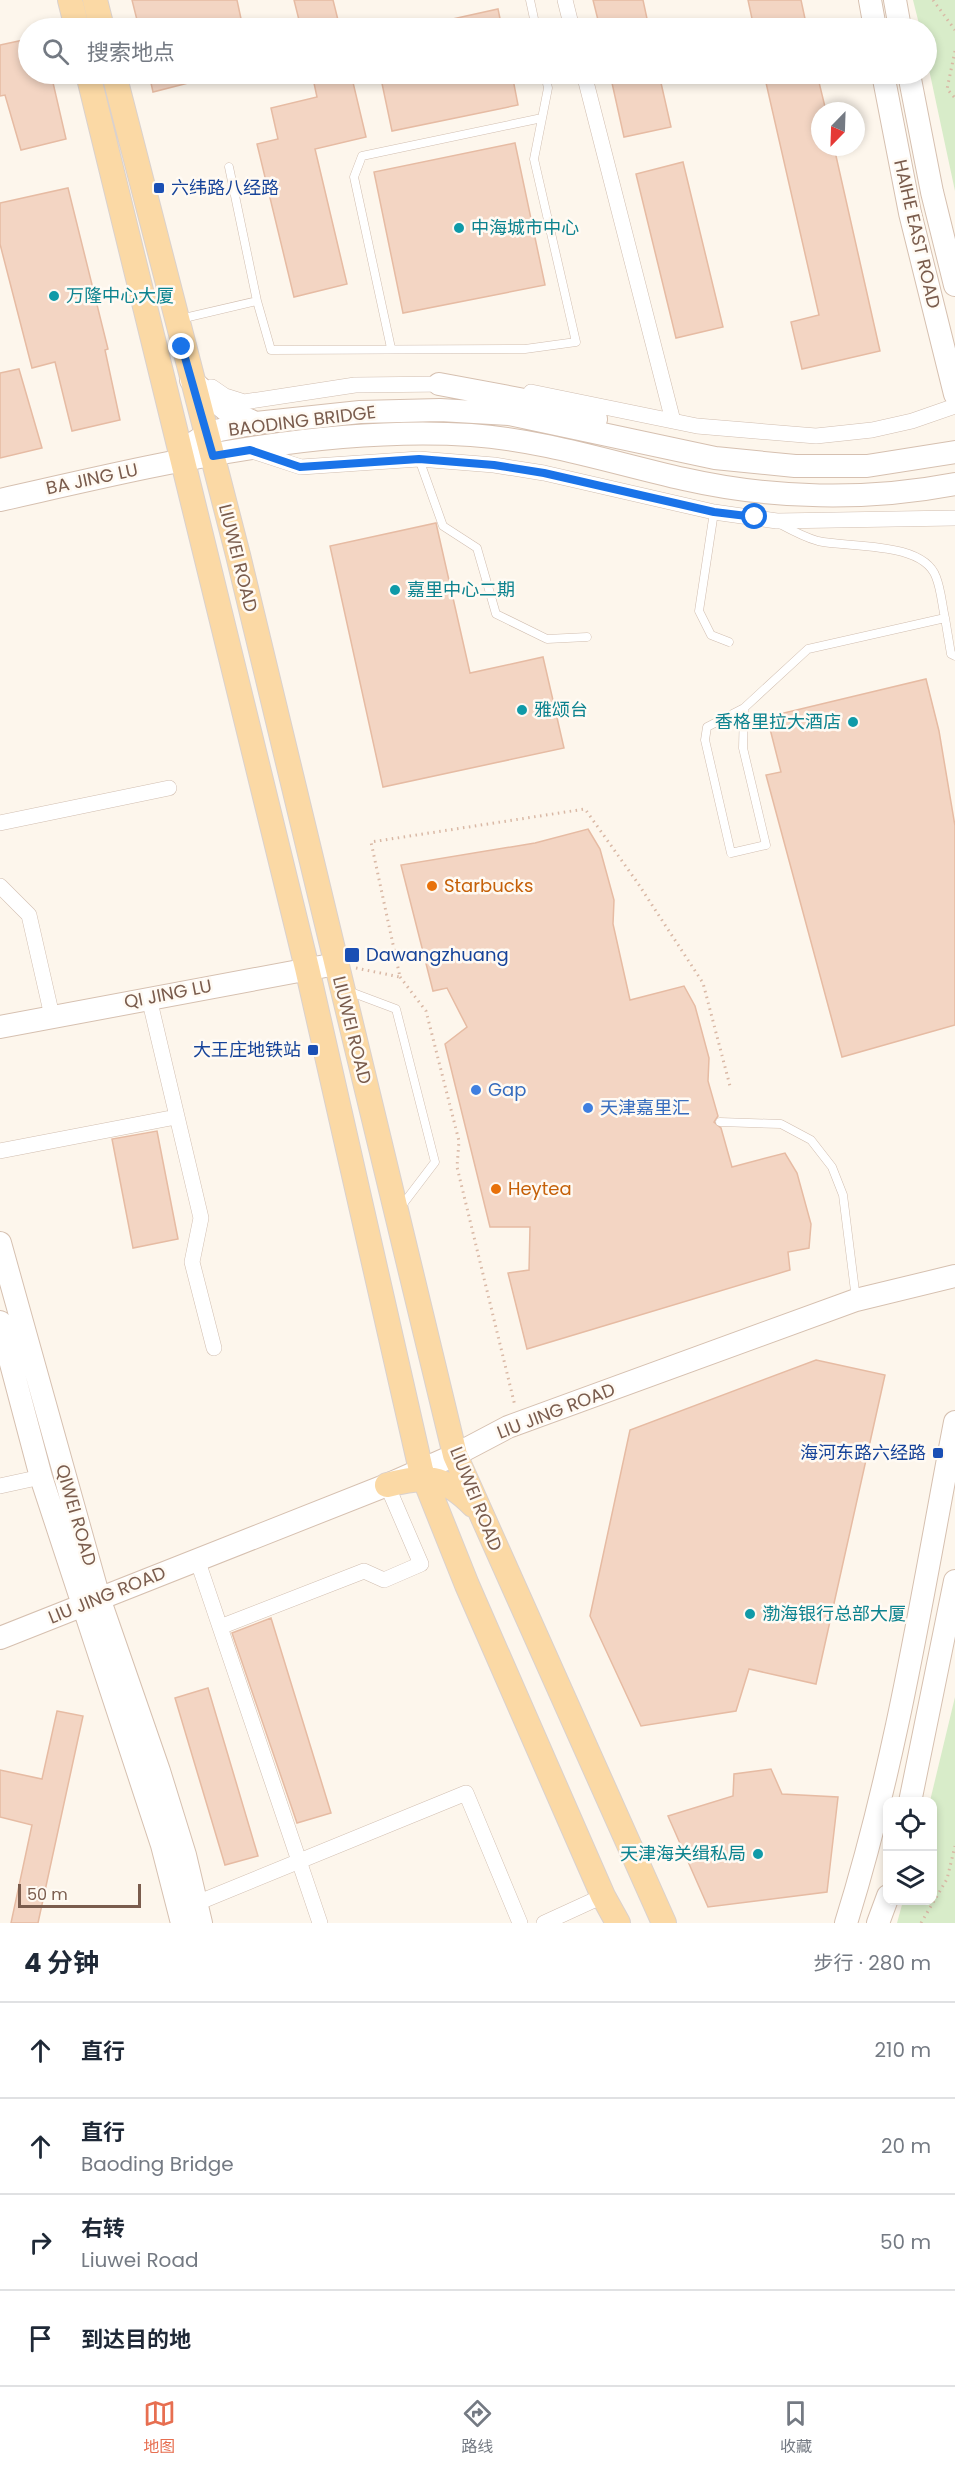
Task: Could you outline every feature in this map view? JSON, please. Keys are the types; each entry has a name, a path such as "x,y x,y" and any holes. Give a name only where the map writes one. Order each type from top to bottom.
{"main road":[{"path":"69,0 74,18"},
{"path":"95,0 100,18"},
{"path":"870,0 873,18"},
{"path":"895,0 898,18"},
{"name":"LIUWEI ROAD","path":"90,84 307,968 423,1474 466,1585 603,1896 618,1923"},
{"name":"LIUWEI ROAD","path":"117,84 182,347 210,445 398,1212 455,1455 478,1511 664,1923"},
{"name":"HAIHE EAST ROAD","path":"885,84 910,213 955,394"},
{"name":"HAIHE EAST ROAD","path":"911,84 932,192 955,285"},
{"path":"191,380 226,411 256,423"},
{"path":"440,384 474,401"},
{"name":"BAODING BRIDGE","path":"210,445 256,423 474,401 537,419 715,458 795,466 867,466 955,452"},
{"name":"BAODING BRIDGE","path":"184,460 195,442 250,450 334,438 421,433 524,440 683,479 756,491 832,495 900,492 955,484"},
{"name":"BA JING LU","path":"0,500 184,460"},
{"name":"QI JING LU","path":"0,1027 336,964"},
{"name":"QIWEI ROAD","path":"0,1243 100,1600 159,1771 199,1913"},
{"name":"LIU JING ROAD","path":"423,1474 518,1423 856,1300 955,1276"},
{"name":"QIWEI ROAD","path":"0,1322 41,1477 100,1600 92,1636 162,1845 183,1923"},
{"path":"846,1923 867,1854 891,1746 955,1422"},
{"path":"387,1485 423,1474 449,1484 478,1511"},
{"name":"LIU JING ROAD","path":"0,1638 387,1485"},
{"path":"911,1797 955,1581"},
{"path":"878,1923 885,1905"}],"street":[{"path":"565,0 570,18"},
{"path":"587,84 673,421"},
{"path":"182,347 210,386 225,396 244,402 355,385 487,386 560,396 698,426 816,436 902,423 955,406"},
{"path":"250,450 300,467 419,459 494,465 544,473 714,512 777,521 955,518"},
{"path":"0,824 169,788"},
{"path":"3,893 29,915 52,1016"},
{"path":"149,998 201,1218 192,1262 214,1348"},
{"path":"0,1151 176,1117"},
{"path":"0,1486 41,1477"},
{"path":"220,1627 364,1571 384,1580 421,1564 387,1485"},
{"path":"197,1559 320,1923"},
{"path":"199,1913 300,1863 466,1793 520,1923"},
{"path":"544,1923 603,1896"}],"lane":[{"path":"530,0 534,18"},
{"path":"229,167 257,301 271,350 525,349 576,342 534,159 547,84"},
{"path":"392,348 354,177 362,156 542,118"},
{"path":"176,320 257,301"},
{"path":"419,459 443,526 477,548 496,614 547,639 587,637"},
{"path":"714,512 699,611 711,635 729,642"},
{"path":"777,521 799,536 898,551 924,560 936,576 951,654 955,656"},
{"path":"744,708 743,748 765,845 731,853 705,740 707,727 744,708 808,649 945,618"},
{"path":"342,988 396,1009 435,1162 398,1212"},
{"path":"720,1122 781,1124 811,1140 832,1167 843,1195 856,1300"}],"path":[{"path":"933,0 955,30"},
{"path":"955,51 947,89 955,98"},
{"path":"518,1423 457,1167 459,1141 426,1011 400,977 371,842 585,810 637,882 702,983 730,1086"},
{"path":"336,964 400,977"},
{"path":"921,1923 946,1879 955,1846"}],"green space":[{"path":"913,0 955,0 955,191 932,84 937,84 937,18 918,18"},
{"path":"955,1697 955,1923 897,1923 902,1905 937,1905 937,1797 931,1797"}],"building":[{"path":"132,0 237,0 241,18 136,18"},
{"path":"294,0 333,0 338,18 298,18"},
{"path":"593,0 643,0 647,18 598,18"},
{"path":"748,0 801,0 805,18 752,18"},
{"path":"498,9 500,18 457,18"},
{"path":"18,41 18,84 53,84 66,139 21,150 5,95 0,96 0,45"},
{"path":"151,84 184,84 153,92"},
{"path":"314,84 353,84 366,137 315,149 347,284 294,297 257,144 278,139 271,108 317,97"},
{"path":"382,84 514,84 518,105 392,131"},
{"path":"612,84 661,84 671,127 624,137"},
{"path":"766,84 819,84 824,102 811,102 811,156 836,156 880,351 802,369 791,322 819,315"},
{"name":"中海城市中心","path":"515,143 545,285 403,313 374,172"},
{"path":"683,162 723,327 676,338 636,174"},
{"name":"万隆中心大厦","path":"68,188 108,349 105,350 120,420 72,431 55,362 32,368 0,244 0,203"},
{"path":"19,369 42,448 0,458 0,373"},
{"path":"436,523 470,673 543,657 564,748 383,787 330,546"},
{"path":"926,679 939,731 955,826 955,1025 842,1057 766,775 781,772 767,717"},
{"name":"天津嘉里汇","path":"588,829 600,849 614,900 613,924 630,1000 684,986 695,1006 709,1058 708,1081 718,1116 714,1122 721,1128 732,1167 785,1153 797,1173 811,1224 809,1248 788,1252 790,1270 527,1349 508,1273 529,1270 530,1227 490,1227 445,1044 467,1027 447,988 433,991 401,865 535,843"},
{"path":"157,1131 178,1239 133,1248 112,1139"},
{"path":"816,1360 885,1375 816,1684 749,1669 736,1711 641,1726 590,1616 630,1430"},
{"path":"271,1618 331,1813 297,1823 232,1633"},
{"path":"208,1688 258,1856 225,1865 175,1698"},
{"path":"57,1711 83,1716 38,1923 11,1923 32,1825 0,1817 0,1770 42,1779"},
{"name":"天津海关缉私局","path":"771,1769 782,1794 838,1797 827,1892 708,1907 668,1816 733,1796 734,1774"}],"place":[{"name":"六纬路八经路","path":"159,188"},
{"name":"中海城市中心","path":"459,228"},
{"name":"万隆中心大厦","path":"54,296"},
{"name":"嘉里中心二期","path":"395,590"},
{"name":"雅颂台","path":"522,710"},
{"name":"香格里拉大酒店","path":"853,722"},
{"name":"Starbucks","path":"432,886"},
{"name":"Dawangzhuang","path":"352,955"},
{"name":"大王庄地铁站","path":"313,1050"},
{"name":"Gap","path":"476,1090"},
{"name":"天津嘉里汇","path":"588,1108"},
{"name":"Heytea","path":"496,1189"},
{"name":"海河东路六经路","path":"938,1453"},
{"name":"渤海银行总部大厦","path":"750,1614"},
{"name":"天津海关缉私局","path":"758,1854"}],"route":[{"path":"182,347 213,456 250,450 300,467 419,459 494,465 544,473 714,512 755,517"}]}
